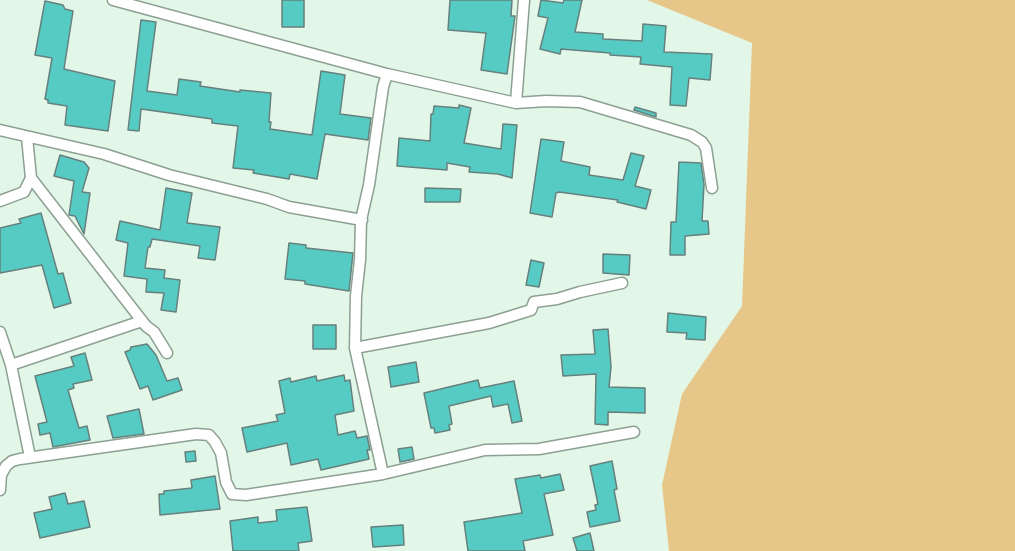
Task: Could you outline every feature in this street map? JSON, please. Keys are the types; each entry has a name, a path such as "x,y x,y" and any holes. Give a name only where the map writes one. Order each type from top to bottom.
{"street":[{"path":"113,0 387,74 516,104 546,100 580,102 691,135 702,142 706,148 711,188"},
{"path":"516,104 524,0"},
{"path":"382,474 355,348 356,296 362,220 387,74"},
{"path":"0,130 104,154 169,175 277,201 289,207 362,220"},
{"path":"0,201 24,192 31,178 27,137"},
{"path":"31,178 142,321 154,332 167,352"},
{"path":"355,348 489,324 531,310 534,302 557,299 622,283"},
{"path":"11,365 142,321"},
{"path":"0,332 11,365 30,457"},
{"path":"0,490 1,475 12,461 196,434 209,435 215,442 221,453 226,482 232,494 246,495 382,474 485,450 539,449 634,432"}],"shaded area":[{"path":"647,0 1015,0 1015,551 669,551 662,485 682,394 742,306 752,43"}],"building":[{"path":"282,0 304,0 304,27 282,27"},
{"path":"450,0 512,0 511,16 515,16 507,74 481,70 486,33 448,30"},
{"path":"541,0 563,3 564,0 582,0 575,32 603,34 603,39 642,41 643,24 666,26 664,52 712,54 710,80 689,78 686,106 670,105 672,67 640,64 641,57 561,49 560,54 540,49 548,18 538,16"},
{"path":"45,1 63,5 65,9 73,11 64,69 115,81 108,131 65,125 67,106 48,103 45,99 52,58 35,55"},
{"path":"141,20 156,22 147,91 177,95 179,79 201,82 200,86 240,92 240,90 271,93 270,129 312,135 321,71 345,75 340,114 371,118 368,140 325,134 317,179 290,174 289,179 253,173 254,170 233,168 238,126 212,123 212,119 141,109 139,131 128,130"},
{"path":"459,105 471,108 464,143 501,149 503,124 517,125 512,178 498,174 469,172 470,167 447,163 447,170 397,166 399,138 430,141 431,114 433,114 434,106 459,108"},
{"path":"635,107 656,113 656,117 634,110"},
{"path":"541,139 564,142 561,161 590,167 589,175 623,180 631,153 644,156 635,186 651,190 646,209 617,202 618,200 559,192 556,193 552,217 530,213"},
{"path":"60,155 84,162 89,168 82,192 90,193 84,234 75,216 69,215 74,181 54,176"},
{"path":"679,162 701,163 704,184 702,221 708,221 709,234 685,236 685,255 670,255 671,222 676,222"},
{"path":"166,188 192,193 187,223 220,227 215,260 198,258 200,246 152,239 148,247 145,268 165,270 164,278 180,280 176,312 161,310 164,293 146,292 147,279 124,276 128,243 116,240 120,221 160,230"},
{"path":"425,188 461,189 460,202 425,202"},
{"path":"41,213 58,274 63,273 71,303 54,308 42,265 0,273 0,228 21,223 19,219"},
{"path":"289,243 306,245 306,248 353,253 349,291 285,279"},
{"path":"603,254 630,255 629,275 603,273"},
{"path":"531,260 544,263 539,287 526,285"},
{"path":"668,313 706,317 705,340 686,339 687,333 667,332"},
{"path":"313,325 336,325 336,349 313,349"},
{"path":"608,329 611,367 609,387 645,388 645,413 608,412 608,425 595,424 596,374 563,376 561,355 595,354 593,330"},
{"path":"147,344 156,355 167,381 178,378 182,390 153,400 148,386 140,389 125,352 131,347"},
{"path":"85,353 92,380 73,384 74,388 68,390 79,428 87,426 90,440 53,447 50,433 40,435 38,424 47,422 35,376 74,366 71,357"},
{"path":"416,362 419,382 391,387 388,367"},
{"path":"344,375 345,381 350,380 354,411 335,415 338,435 355,431 357,438 367,436 369,459 321,470 318,459 291,465 287,443 247,452 242,428 278,421 276,415 285,413 279,381 290,378 291,382 316,376 317,381"},
{"path":"478,380 480,388 514,381 522,421 512,423 508,404 493,407 491,396 449,406 452,424 449,425 450,430 435,433 434,428 431,428 424,393"},
{"path":"139,409 144,434 113,438 107,416"},
{"path":"412,447 414,459 400,462 398,449"},
{"path":"195,451 196,461 186,462 185,452"},
{"path":"612,461 617,489 614,490 620,521 590,527 587,512 596,510 595,505 598,504 590,466"},
{"path":"560,474 564,490 544,494 553,535 523,541 525,551 468,551 464,522 522,513 515,479 540,475 541,478"},
{"path":"215,476 220,509 160,515 159,494 164,494 164,491 192,488 191,480"},
{"path":"65,493 68,504 84,501 90,527 40,538 34,513 52,509 49,497"},
{"path":"307,507 312,541 298,543 299,551 233,551 230,521 258,517 258,523 277,521 276,510"},
{"path":"403,525 404,545 373,547 371,527"},
{"path":"590,533 594,551 577,551 573,538"}]}
